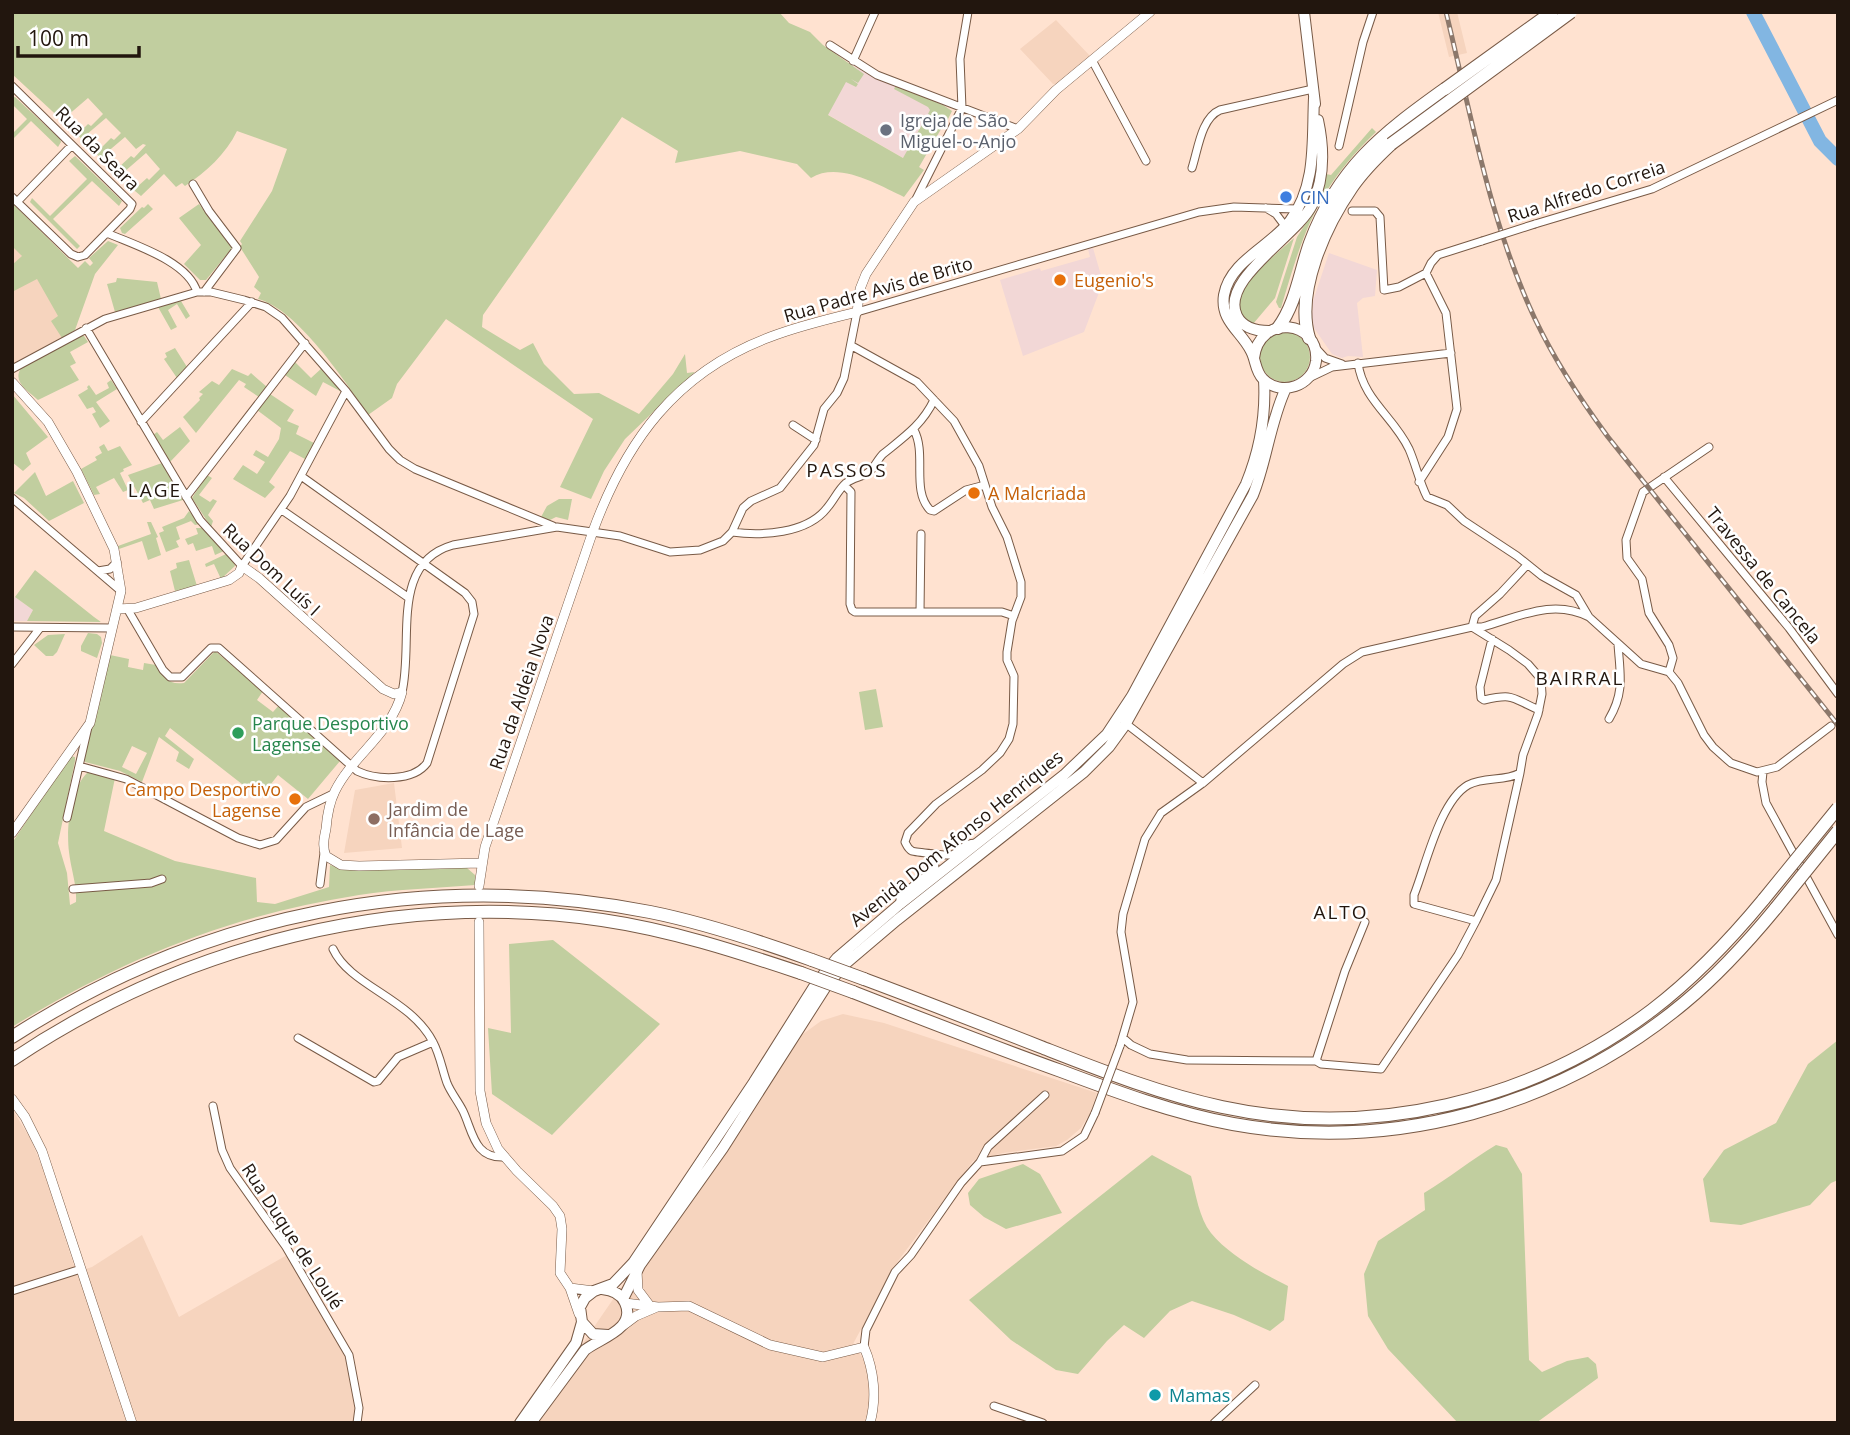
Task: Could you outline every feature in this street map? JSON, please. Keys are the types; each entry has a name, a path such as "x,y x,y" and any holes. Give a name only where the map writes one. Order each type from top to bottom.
{"highway":[{"path":"1311,341 1304,320 1304,307 1325,234 1352,187 1388,139 1552,12"},
{"path":"1274,329 1288,312 1310,243 1326,206 1341,180 1361,156 1571,12"},
{"path":"12,1037 63,1006 125,974 220,937 312,913 411,898 496,895 564,899 615,906 698,923 812,960 1121,1077 1202,1102 1286,1117 1387,1115 1436,1108 1499,1091 1549,1071 1609,1039 1652,1010 1717,953 1838,808"},
{"path":"12,1059 115,999 206,961 300,934 406,917 501,912 601,920 691,938 801,973 1120,1093 1183,1113 1231,1124 1281,1131 1330,1133 1430,1124 1511,1102 1558,1083 1645,1033 1691,997 1734,956 1838,831"}],"main road":[{"name":"Avenida Dom Afonso Henriques","path":"520,1423 576,1343 582,1302 622,1276 633,1262 754,1082 817,982 837,958 1090,752 1107,734 1132,696 1253,468 1266,407 1264,380 1248,345 1227,318 1224,295 1237,270 1312,205 1321,177 1322,148 1304,12"},
{"name":"Avenida Dom Afonso Henriques","path":"1311,341 1298,330 1256,330 1240,321 1233,306 1234,297 1247,275 1292,224 1307,186 1313,158 1314,93"},
{"path":"1254,358 1258,342 1274,329"},
{"path":"1264,380 1278,388 1286,388 1294,387 1307,379 1316,363 1311,341"},
{"name":"Avenida Dom Afonso Henriques","path":"624,1325 624,1301 637,1271 723,1147 825,988 844,964 1084,772 1109,747 1125,725 1253,495 1263,470 1275,412 1286,388"},
{"path":"598,1290 610,1290 624,1301"},
{"path":"581,1320 593,1334 609,1335"},
{"path":"531,1423 585,1350 624,1325"}],"street":[{"path":"853,61 875,12"},
{"path":"320,884 323,846 333,794 351,766 393,717 402,692 406,672 409,598 422,562 437,551 453,545 557,527 620,536 660,550 684,552 711,547 732,533 743,508 751,501 780,488 812,449 824,409 841,385 852,346 860,289 866,274 914,202 962,108 960,59 968,12"},
{"path":"1339,146 1363,42 1373,12"},
{"path":"914,202 1018,129 1056,90 1143,14"},
{"path":"830,45 877,75 1018,129"},
{"path":"1092,60 1146,161"},
{"name":"Rua da Seara","path":"12,86 132,204 85,255 75,256 15,199"},
{"path":"1192,168 1206,123 1212,114 1220,110 1314,93"},
{"name":"Rua Alfredo Correia","path":"1352,211 1375,211 1380,217 1384,290 1399,287 1426,273 1438,255 1652,189 1838,100"},
{"path":"1000,123 1004,131 1002,141"},
{"path":"15,199 72,145"},
{"path":"928,175 933,181 943,183"},
{"path":"12,369 86,328 200,292 210,284 237,247 209,211 194,184"},
{"path":"1258,206 1292,224"},
{"name":"Rua Padre Avis de Brito","path":"593,531 609,488 629,451 657,414 690,383 729,356 769,337 1199,212 1226,207 1258,206 1297,209"},
{"path":"107,233 173,263 186,273 200,292 251,302 273,311 305,342 389,449 406,464 557,527"},
{"path":"1419,482 1448,438 1457,409 1446,313 1426,273"},
{"path":"193,282 210,284"},
{"path":"141,422 251,302"},
{"name":"Rua Dom Luís I","path":"86,328 186,497 213,537 242,566 259,578 383,689 394,694 402,692"},
{"path":"1311,341 1325,358 1346,365"},
{"path":"186,497 305,342"},
{"path":"852,346 909,376 954,421 979,466 992,507 1007,537 1021,582 1021,597 1007,652 1007,660 1014,676 1011,732 1005,746 995,758 936,804 908,833 905,842 910,850 952,855 967,843 977,844"},
{"path":"1307,379 1332,367 1451,353"},
{"path":"1358,363 1360,377 1367,393 1391,420 1409,450 1419,482 1427,497 1447,505 1464,521 1542,576 1576,595 1589,617"},
{"path":"12,382 41,412 55,432 102,519 117,562 123,609 170,677 182,677 207,651 219,648 361,773 385,778 419,771 427,763 474,611 472,602 467,594 301,476"},
{"path":"66,817 112,628 123,609 229,580 239,573 282,510 346,391"},
{"path":"732,533 762,535 808,522 827,509 852,478 868,474 884,453 914,430 934,400"},
{"path":"793,425 816,440"},
{"path":"914,430 920,448 922,495 930,510 934,511 966,490 985,485"},
{"path":"1669,672 1673,658 1669,645 1649,613 1642,579 1627,558 1626,540 1643,492 1709,447"},
{"name":"Travessa de Cancela","path":"1664,477 1789,628 1838,694"},
{"path":"845,485 851,492 852,610 1002,612 1014,616"},
{"path":"12,498 121,591"},
{"path":"282,510 409,598"},
{"name":"Rua da Aldeia Nova","path":"479,886 481,863 593,531"},
{"path":"920,612 921,534"},
{"path":"98,571 110,569 117,562"},
{"path":"1472,627 1475,616 1527,565"},
{"path":"980,1162 1062,1151 1084,1136 1123,1038 1133,1002 1121,932 1123,914 1145,839 1161,813 1203,783 1343,664 1362,652 1482,627 1553,607 1576,610 1589,617 1641,664 1669,672 1678,683 1704,735 1731,763 1763,772 1777,768 1830,726"},
{"path":"12,627 112,628"},
{"path":"1123,1038 1150,1054 1187,1060 1316,1061 1343,1067 1381,1069 1458,955 1496,880 1522,755 1539,710 1541,679 1528,664 1472,627"},
{"path":"12,664 40,628"},
{"path":"1492,639 1480,687 1481,698 1484,700 1513,696 1539,710"},
{"path":"1609,719 1622,688 1618,643"},
{"path":"12,833 89,723"},
{"path":"1129,726 1203,783"},
{"path":"68,751 81,755"},
{"path":"79,766 126,779 238,838 260,845 276,839 306,807 333,794"},
{"path":"1763,772 1766,803 1838,935"},
{"path":"1476,921 1414,904 1414,895 1445,811 1454,797 1476,782 1491,778 1510,778 1520,773"},
{"path":"324,853 330,860 341,865 481,863"},
{"path":"900,904 900,896 935,869 934,854"},
{"path":"73,888 150,883 162,878"},
{"path":"479,922 481,1099 492,1138 505,1157 554,1206 560,1216 560,1273 570,1288 581,1320"},
{"path":"1316,1061 1345,971 1365,922"},
{"path":"333,949 340,962 348,969 417,1019 433,1042 448,1084 465,1114 477,1145 486,1155 505,1157"},
{"path":"298,1038 374,1082 378,1081 398,1056 433,1042"},
{"path":"870,1423 875,1397 864,1347 866,1330 895,1272 911,1255 961,1183 980,1162 988,1147 1045,1095"},
{"path":"12,1099 25,1116 42,1151 132,1423"},
{"name":"Rua Duque de Loulé","path":"213,1106 222,1150 230,1168 286,1247 349,1355 359,1408 357,1423"},
{"path":"12,1291 81,1269"},
{"path":"637,1271 638,1290 654,1306"},
{"path":"570,1288 598,1290"},
{"path":"624,1301 654,1306 689,1306 769,1345 812,1355 823,1357 864,1347"},
{"path":"624,1325 654,1306"},
{"path":"1214,1423 1255,1385"},
{"path":"994,1406 1043,1423"}],"shaded area":[{"path":"1438,12 1457,12 1467,53 1449,57"},
{"path":"1056,20 1090,56 1053,84 1020,49"},
{"path":"852,65 952,111 919,167 827,114"},
{"path":"12,203 75,330 12,365"},
{"path":"1093,248 1103,282 1084,332 1023,356 1000,280 1090,257 1088,249"},
{"path":"1329,253 1377,270 1375,296 1363,298 1357,303 1363,357 1342,358 1332,354 1314,328 1313,301"},
{"path":"15,597 33,610 27,621 12,621 12,601"},
{"name":"Jardim de Infância de Lage","path":"394,783 402,848 344,853 355,790"},
{"path":"843,1014 884,1023 1097,1093 1081,1128 1067,1140 1056,1146 1003,1153 973,1161 898,1261 853,1344 866,1363 871,1398 867,1423 528,1423 673,1212 799,1037 821,1021"},
{"path":"12,1109 30,1138 42,1166 76,1272 92,1267 142,1235 179,1317 287,1255 349,1360 356,1409 353,1423 12,1423"}],"green space":[{"path":"12,12 779,12 789,23 810,32 823,45 864,74 858,83 851,79 858,84 856,87 846,82 828,115 903,158 924,121 941,129 919,167 924,170 904,197 871,181 846,173 822,173 811,178 797,164 740,151 675,163 678,151 622,117 483,315 482,327 520,350 533,343 544,364 574,394 599,393 639,414 673,374 685,354 687,373 695,372 625,439 604,471 591,499 560,487 593,419 446,319 397,384 392,398 368,415 334,366 304,331 289,317 258,299 261,293 254,287 259,277 240,247 240,241 272,191 287,149 237,131 215,162 185,186 182,183 176,187 164,174 141,196 129,186 132,183 137,187 160,169 146,153 124,172 126,175 122,179 111,167 113,164 118,168 131,156 134,158 146,145 136,149 125,137 105,154 108,157 104,161 91,149 94,146 98,151 111,138 114,140 121,133 106,118 86,135 89,139 85,142 72,130 75,127 80,132 103,114 88,98 67,116 69,119 65,123 12,74"},
{"path":"896,85 952,111 946,123 928,114 928,107 894,89"},
{"path":"15,97 60,139 58,147 31,121 12,140 12,134 27,119 12,104 12,98"},
{"path":"1372,128 1376,132 1339,173 1315,213 1279,308 1276,302 1297,237 1308,220 1326,174 1331,175"},
{"path":"75,156 122,201 119,206 92,181 53,219 80,246 77,249 30,202 32,198 50,216 87,179 69,161"},
{"path":"12,203 78,268 85,261 90,266 93,263 89,258 108,241 118,245 95,274 75,330 62,338 51,321 58,316 37,279 12,292 12,265 22,256 12,246"},
{"path":"148,204 153,209 125,234 122,233 120,228"},
{"path":"199,204 232,248 206,280 200,280 184,264 201,245 179,218"},
{"path":"1294,238 1275,298 1253,324 1242,315 1239,304 1243,292 1262,267"},
{"path":"117,278 157,282 161,299 115,312 107,284 116,282"},
{"path":"181,301 190,316 186,319 177,304 168,310 177,327 171,330 158,307"},
{"path":"1285,332 1303,339 1310,357 1303,375 1285,382 1267,375 1260,357 1267,339"},
{"path":"84,336 88,342 70,352 76,363 70,366 79,380 38,400 20,382 18,378 21,368"},
{"path":"175,348 187,367 177,378 164,359 167,357 165,353"},
{"path":"295,362 311,378 323,367 342,392 323,382 316,396 285,375"},
{"path":"232,369 248,376 251,373 267,387 259,397 239,380 196,433 183,417 200,400 203,394 199,392 212,381 219,385"},
{"path":"111,380 117,389 96,402 110,421 100,428 92,414 96,412 93,407 87,409 78,395 88,389 89,385 96,395 109,388 107,383"},
{"path":"12,394 48,437 26,453 31,464 23,471 12,462"},
{"path":"270,394 294,410 287,421 299,426 296,434 314,443 305,459 290,451 269,482 275,487 265,498 233,479 243,465 257,474 265,462 253,455 256,450 268,457 279,439 281,428 257,410"},
{"path":"180,427 190,441 170,462 153,435 157,432 163,440"},
{"path":"104,444 108,451 120,446 132,465 120,473 128,490 123,492 114,478 96,487 100,494 94,495 81,469 97,460 95,457 102,453 99,447"},
{"path":"162,463 183,500 154,509 150,500 143,503 128,475"},
{"path":"35,472 46,496 73,481 84,503 49,521 24,498 14,493"},
{"path":"207,475 212,478 199,495 210,502 213,499 217,501 208,515 213,521 211,527 192,498"},
{"path":"559,499 572,499 568,520 556,517 548,521 541,517 547,506"},
{"path":"189,511 200,524 195,525 191,521 176,527 180,539 176,541 179,547 166,552 159,533 164,531 162,527 184,518"},
{"path":"147,522 151,522 158,537 156,538 161,555 148,560 142,541 119,549 118,546 151,534"},
{"path":"196,528 202,528 224,551 215,555 212,546 196,551 193,543 188,545 185,539 198,534"},
{"path":"226,554 235,566 221,579 214,564 206,567 205,564"},
{"path":"189,560 197,586 175,591 170,571 177,568 176,563"},
{"path":"35,570 101,622 27,621 33,610 15,597"},
{"path":"88,633 101,637 102,643 97,658 81,651"},
{"path":"65,634 53,656 46,656 34,645 48,635"},
{"path":"215,651 263,691 257,700 273,712 280,704 340,761 308,799 278,775 260,798 170,728 165,736 194,759 189,769 176,761 179,752 159,737 142,782 120,771 85,762 110,655 129,659 128,667 143,670 144,663 156,665 167,680 184,683","holes":["132,746 147,753 136,774 122,767"]},
{"path":"876,689 883,727 865,730 859,692"},
{"path":"70,756 75,757 75,761 58,843 67,873 70,905 76,902 76,895 69,852 69,821 73,798 88,772 98,772 115,778 104,831 175,861 256,878 257,902 275,904 329,887 330,865 339,868 467,868 475,875 475,885 359,895 266,915 222,928 136,961 12,1027 12,843"},
{"path":"553,940 660,1024 552,1135 492,1094 488,1028 511,1033 509,944"},
{"path":"1838,1040 1838,1180 1831,1183 1810,1205 1741,1225 1710,1222 1703,1179 1724,1150 1776,1123 1808,1064"},
{"path":"1496,1145 1507,1148 1522,1174 1529,1360 1542,1372 1567,1361 1588,1357 1596,1364 1598,1378 1536,1423 1458,1423 1388,1349 1368,1316 1364,1274 1378,1241 1425,1210 1424,1193"},
{"path":"1152,1155 1191,1176 1204,1220 1211,1233 1227,1249 1288,1286 1284,1320 1270,1331 1192,1301 1170,1311 1144,1338 1124,1325 1078,1374 1056,1370 1011,1340 969,1300"},
{"path":"1023,1164 1040,1174 1062,1213 1006,1229 984,1217 970,1205 968,1193 979,1179"}],"waterway":[{"path":"1753,12 1820,141 1838,159"}],"railway":[{"path":"1446,12 1494,207 1519,282 1551,350 1608,437 1838,725"}],"place":[{"name":"Igreja de São Miguel-o-Anjo","path":"886,130"},
{"name":"CIN","path":"1286,197"},
{"name":"Eugenio's","path":"1060,280"},
{"name":"A Malcriada","path":"974,493"},
{"name":"Parque Desportivo Lagense","path":"238,733"},
{"name":"Campo Desportivo Lagense","path":"295,799"},
{"name":"Jardim de Infância de Lage","path":"374,819"},
{"name":"Mamas","path":"1155,1395"}],"district":[{"name":"PASSOS","path":"847,470"},
{"name":"LAGE","path":"155,490"},
{"name":"BAIRRAL","path":"1580,678"},
{"name":"ALTO","path":"1341,912"}]}
